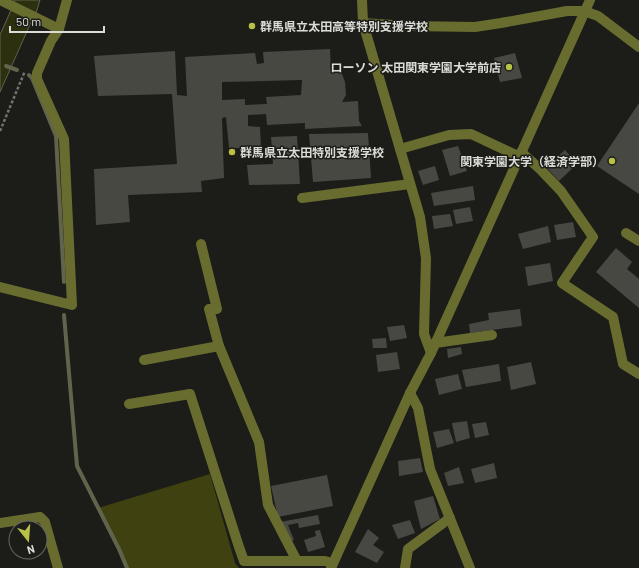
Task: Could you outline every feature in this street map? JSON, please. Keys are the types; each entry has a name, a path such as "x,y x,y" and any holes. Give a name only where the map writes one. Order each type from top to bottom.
{"street":[{"path":"0,287 72,305 64,139 37,79 37,73 51,41 59,29 67,0"},
{"path":"362,0 363,23 420,216 426,258 424,334 431,353"},
{"path":"129,404 190,394 244,560 325,561 332,566 410,394 431,353 590,0"},
{"path":"0,1 59,29"},
{"path":"363,23 408,26 475,26 501,23 567,11 584,11 598,16 639,47"},
{"path":"400,149 449,135 471,134 520,155 540,169 561,191 593,237 562,283 613,317 623,364 639,374"},
{"path":"302,198 410,181"},
{"path":"626,233 639,241"},
{"path":"201,244 217,309 209,309 219,346 259,442 268,505 297,561"},
{"path":"435,343 492,335"},
{"path":"144,360 219,346"},
{"path":"410,394 418,408 430,469 470,568"},
{"path":"0,523 40,517 45,522 58,568"},
{"path":"405,568 408,549 450,518"}],"path":[{"path":"0,132 27,66"}],"shaded area":[{"path":"14,0 40,0 36,13 14,5"},
{"path":"11,10 32,20 0,92 0,35"},
{"path":"210,474 235,563 239,568 126,568 98,508"}],"building":[{"path":"330,49 331,72 341,71 345,82 346,95 342,102 358,101 359,121 362,126 305,129 305,123 267,125 266,114 248,115 248,126 260,127 261,148 229,148 226,117 222,118 224,178 201,181 202,192 128,195 130,222 96,225 94,169 177,164 172,94 98,96 94,56 175,51 177,95 187,96 185,57 255,53 257,64 264,63 263,52","holes":["302,80 301,95 266,97 267,104 245,105 245,99 222,100 222,82"]},
{"path":"515,53 522,78 500,82 494,58"},
{"path":"639,103 639,194 597,166"},
{"path":"368,133 371,178 313,182 309,134"},
{"path":"297,136 300,184 249,185 247,165 273,164 271,137"},
{"path":"458,146 467,171 450,176 442,150"},
{"path":"565,150 577,164 559,181 546,167"},
{"path":"435,166 439,180 423,185 418,171"},
{"path":"473,186 475,200 434,206 431,193"},
{"path":"470,207 473,221 456,224 453,210"},
{"path":"450,214 453,226 434,229 432,216"},
{"path":"573,222 576,237 557,240 554,225"},
{"path":"548,226 551,242 523,249 518,234"},
{"path":"616,248 632,262 627,269 639,279 639,308 596,272"},
{"path":"550,263 553,281 528,286 525,267"},
{"path":"520,309 522,326 470,333 469,324 489,320 488,313"},
{"path":"404,325 407,338 390,341 387,327"},
{"path":"386,338 387,348 373,348 372,339"},
{"path":"461,347 462,354 448,358 447,349"},
{"path":"397,352 400,369 378,372 376,355"},
{"path":"531,362 536,384 511,390 507,367"},
{"path":"499,364 501,381 466,387 462,370"},
{"path":"458,374 462,389 439,395 435,379"},
{"path":"467,421 470,438 456,442 452,423"},
{"path":"486,422 489,435 475,438 472,424"},
{"path":"449,429 454,443 437,448 433,432"},
{"path":"420,458 423,472 399,476 398,461"},
{"path":"494,463 497,478 475,483 471,469"},
{"path":"459,467 464,483 448,486 444,473"},
{"path":"327,475 333,506 278,517 271,486"},
{"path":"433,496 440,519 421,529 414,501"},
{"path":"318,515 320,524 299,528 298,523 288,525 294,540 288,542 280,522"},
{"path":"410,520 415,533 398,539 392,525"},
{"path":"368,529 379,538 373,545 384,552 377,563 355,552"},
{"path":"320,530 325,547 308,552 304,540 316,536 315,531"}],"waterway":[{"path":"6,66 17,70"},
{"path":"29,75 32,78 56,136 64,282"},
{"path":"64,315 77,466 127,568"}],"place":[{"name":"群馬県立太田高等特別支援学校","path":"252,26"},
{"name":"ローソン 太田関東学園大学前店","path":"509,67"},
{"name":"群馬県立太田特別支援学校","path":"232,152"},
{"name":"関東学園大学（経済学部）","path":"612,161"}]}
